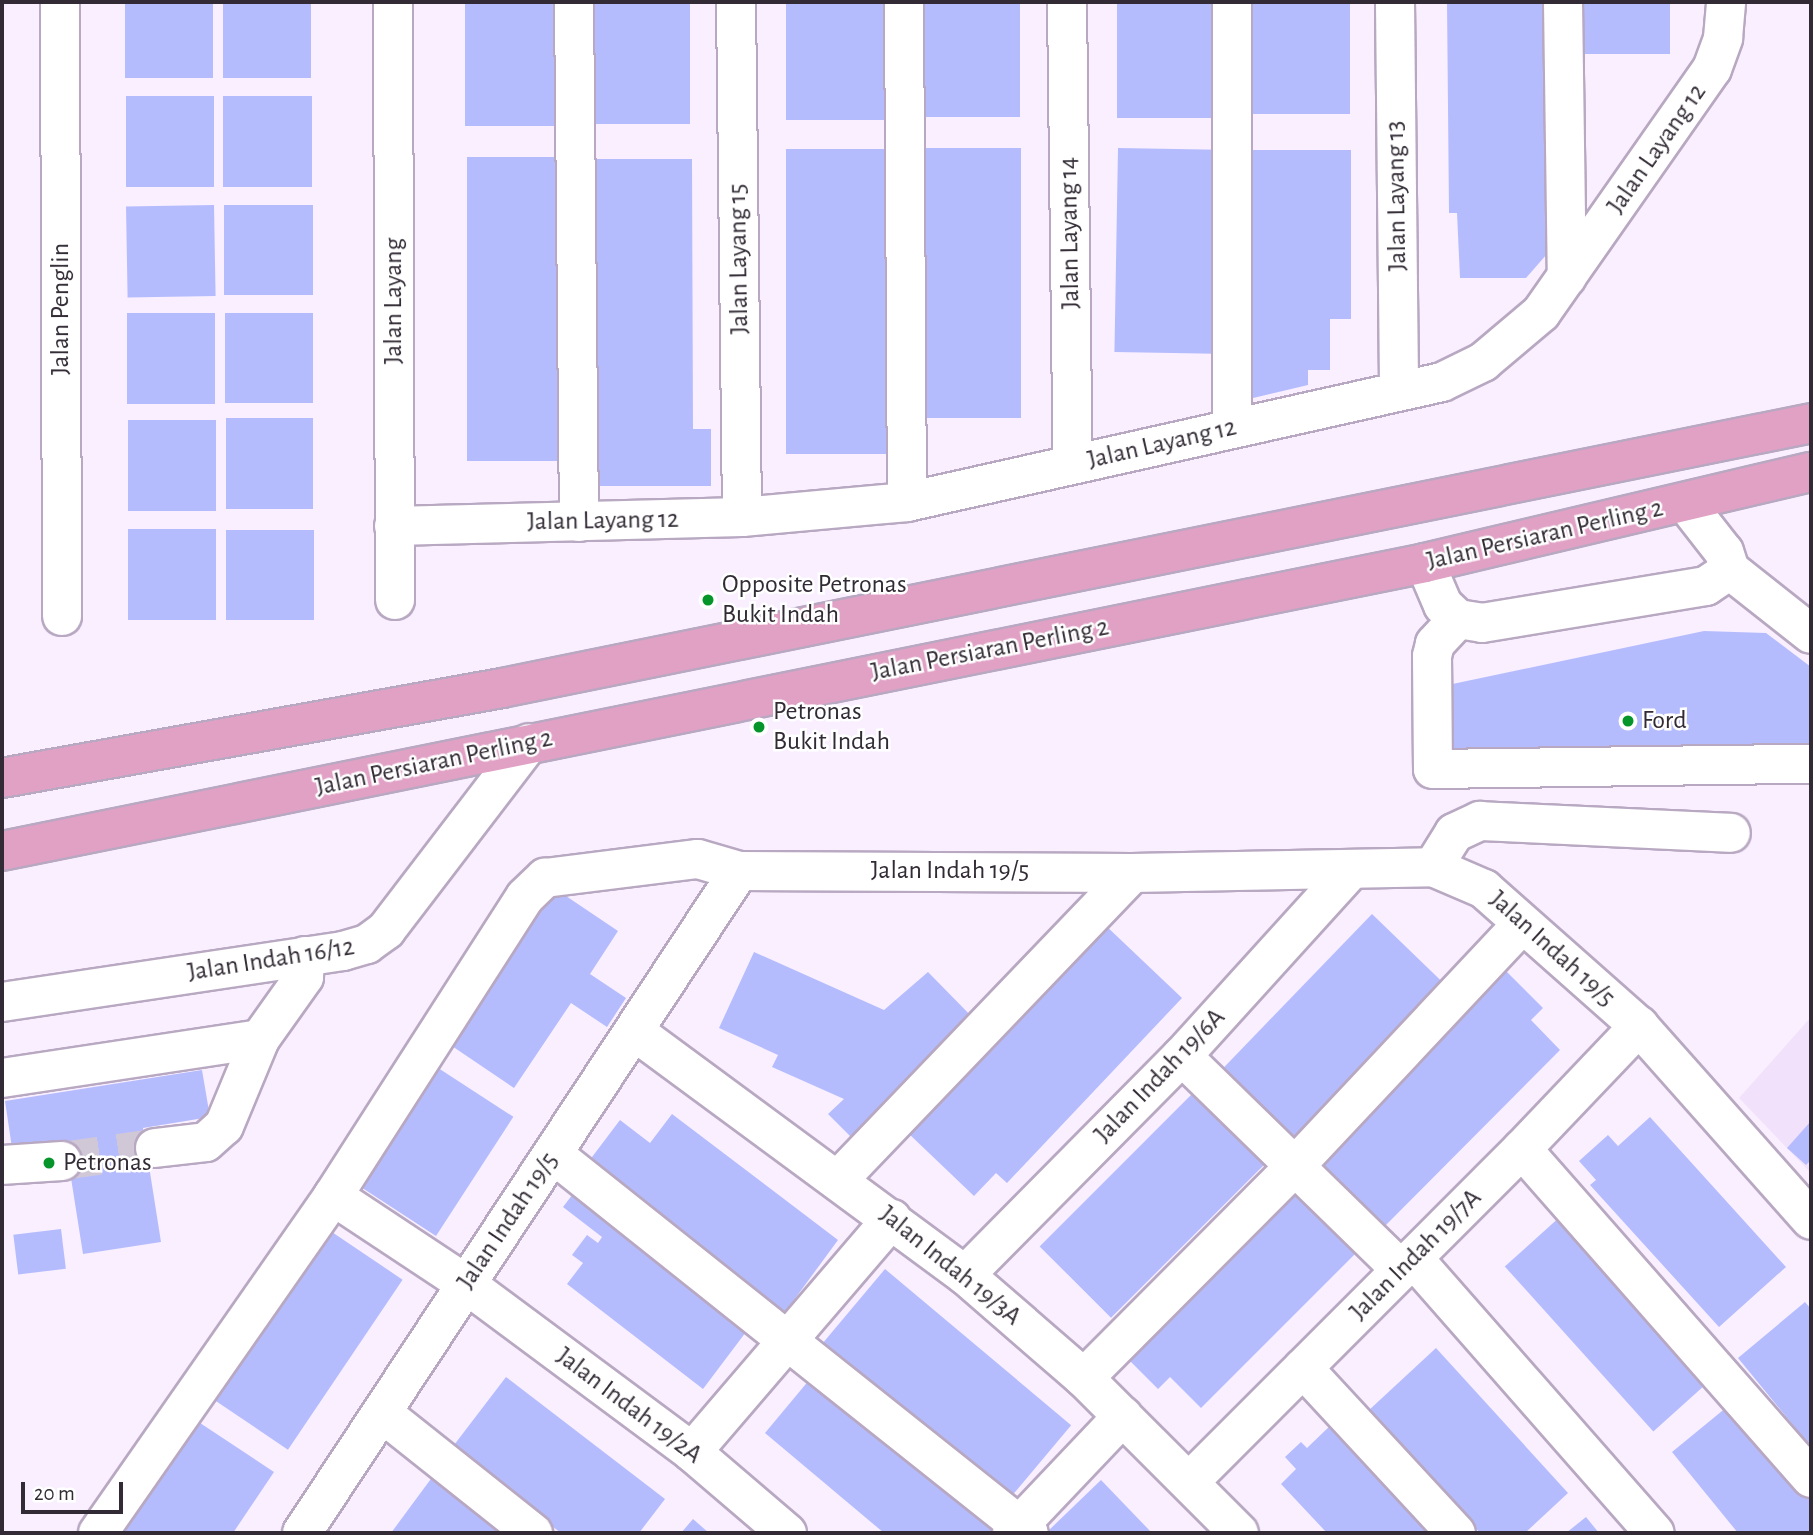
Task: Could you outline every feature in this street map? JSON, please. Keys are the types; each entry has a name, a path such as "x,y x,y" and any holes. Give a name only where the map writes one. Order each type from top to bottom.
{"main road":[{"name":"Jalan Persiaran Perling 2","path":"2,778 516,685 1811,423"},
{"name":"Jalan Persiaran Perling 2","path":"2,851 1424,563 1811,472"}],"street":[{"name":"Jalan Penglin","path":"60,2 62,616"},
{"name":"Jalan Layang","path":"393,2 395,600"},
{"path":"573,2 579,522"},
{"name":"Jalan Layang 15","path":"736,2 743,517"},
{"path":"904,2 907,502"},
{"name":"Jalan Layang 14","path":"1068,2 1073,464"},
{"path":"1232,2 1233,428"},
{"name":"Jalan Layang 13","path":"1395,2 1399,390"},
{"path":"1563,2 1567,277"},
{"name":"Jalan Layang 12","path":"394,526 743,517 907,502 1442,382 1483,362 1533,321 1567,277 1712,69 1723,38 1726,2"},
{"path":"1685,502 1724,552 1730,570 1811,634"},
{"path":"1424,563 1443,605 1458,619 1482,623 1706,586 1730,570"},
{"path":"1458,619 1435,644 1432,656 1433,769 1811,764"},
{"name":"Jalan Indah 16/12","path":"2,1002 355,947 386,930 529,743"},
{"path":"1433,867 1454,833 1480,821 1731,833"},
{"path":"98,1533 332,1196 525,897 545,878 698,859 739,871"},
{"name":"Jalan Indah 19/5","path":"302,1533 739,871 1350,872 1433,867 1484,889 1639,1026 1805,1198"},
{"name":"Jalan Indah 19/6A","path":"965,1275 1182,1056 1350,872"},
{"path":"839,1179 1132,873"},
{"path":"1084,1378 1294,1167 1522,924"},
{"path":"155,1148 206,1142 223,1126 260,1039 304,977 305,956"},
{"name":"Jalan Indah 19/7A","path":"1190,1480 1522,1149 1639,1026"},
{"name":"Jalan Indah 19/3A","path":"634,1031 839,1179 965,1275 1084,1378 1190,1480 1239,1533"},
{"path":"2,1078 260,1039"},
{"path":"1182,1056 1294,1167 1407,1264 1655,1533"},
{"path":"1522,1149 1811,1478"},
{"path":"553,1154 790,1339 1020,1530 1123,1416"},
{"path":"2,1165 61,1161"},
{"name":"Jalan Indah 19/2A","path":"332,1196 466,1284 692,1452 787,1533"},
{"path":"692,1452 892,1219"},
{"path":"1303,1368 1456,1533"},
{"path":"382,1413 533,1533"}],"shaded area":[{"path":"1811,1017 1811,1173 1739,1098"}],"building":[{"path":"125,2 213,2 213,78 125,78"},
{"path":"223,2 311,2 311,78 223,78"},
{"path":"465,2 566,2 566,126 465,126"},
{"path":"589,2 690,2 690,124 589,124"},
{"path":"786,2 887,2 887,120 786,120"},
{"path":"918,2 1020,2 1020,117 918,117"},
{"path":"1117,2 1217,2 1217,118 1117,118"},
{"path":"1249,2 1350,2 1350,114 1249,114"},
{"path":"1447,2 1546,2 1547,254 1526,278 1460,278 1457,213 1449,213"},
{"path":"1572,2 1670,2 1670,54 1572,54"},
{"path":"126,96 214,96 214,187 126,187"},
{"path":"223,96 312,96 312,187 223,187"},
{"path":"920,148 1021,148 1021,418 920,418"},
{"path":"1118,148 1219,150 1215,354 1114,352"},
{"path":"786,149 888,149 888,454 786,454"},
{"path":"1250,150 1351,150 1351,319 1330,319 1330,370 1308,370 1308,385 1249,399"},
{"path":"467,157 568,157 568,461 467,461"},
{"path":"591,159 692,159 693,429 711,429 711,486 592,486"},
{"path":"214,205 216,296 128,298 126,207"},
{"path":"224,205 313,205 313,295 224,295"},
{"path":"127,313 215,313 215,404 127,404"},
{"path":"225,313 313,313 313,403 225,403"},
{"path":"226,418 313,418 313,509 226,509"},
{"path":"128,420 216,420 216,511 128,511"},
{"path":"128,529 216,529 216,620 128,620"},
{"path":"226,530 314,530 314,620 226,620"},
{"name":"Ford","path":"1704,631 1766,633 1811,667 1811,758 1444,755 1443,686"},
{"path":"563,894 618,931 590,974 626,998 607,1027 571,1003 514,1088 446,1042 541,900"},
{"path":"1372,914 1444,983 1289,1144 1217,1074"},
{"path":"1103,923 1182,998 1007,1183 996,1173 974,1196 907,1132"},
{"path":"754,952 884,1010 928,972 978,1023 857,1143 828,1114 844,1099 772,1067 778,1055 719,1028"},
{"path":"1502,967 1543,1008 1531,1020 1560,1050 1378,1233 1308,1163"},
{"path":"432,1064 513,1117 436,1236 355,1183"},
{"path":"202,1070 210,1117 143,1128 161,1242 83,1254 65,1140 12,1148 5,1101"},
{"path":"1198,1088 1269,1159 1111,1318 1040,1246"},
{"path":"672,1114 838,1240 783,1315 586,1165 620,1120 650,1143"},
{"path":"1650,1117 1786,1267 1719,1327 1590,1185 1596,1180 1579,1161 1608,1135 1618,1146"},
{"path":"1811,1121 1811,1160 1806,1165 1787,1148"},
{"path":"1293,1184 1358,1251 1201,1408 1170,1377 1158,1389 1123,1354"},
{"path":"576,1190 752,1324 703,1389 567,1284 583,1263 572,1255 587,1235 598,1243 602,1237 563,1207"},
{"path":"1562,1215 1711,1380 1653,1432 1505,1267"},
{"path":"323,1226 403,1280 288,1450 208,1396"},
{"path":"61,1229 66,1269 18,1275 13,1235"},
{"path":"885,1269 1071,1425 1009,1500 823,1343"},
{"path":"1805,1302 1811,1309 1811,1447 1738,1358"},
{"path":"1436,1348 1568,1493 1525,1533 1480,1533 1368,1411"},
{"path":"815,1373 996,1526 990,1533 884,1533 765,1433"},
{"path":"506,1377 665,1499 639,1533 561,1533 451,1449"},
{"path":"1733,1402 1811,1498 1811,1533 1738,1533 1672,1452"},
{"path":"194,1419 274,1472 233,1533 119,1533"},
{"path":"1333,1423 1436,1533 1327,1533 1281,1484 1296,1469 1285,1457 1301,1442 1307,1448"},
{"path":"436,1472 517,1533 391,1533"},
{"path":"1101,1480 1152,1533 1046,1533"},
{"path":"1586,1517 1599,1533 1566,1533"},
{"path":"693,1519 709,1533 681,1533"}],"tunnel":[{"path":"62,1161 155,1148"}],"place":[{"name":"Opposite Petronas Bukit Indah","path":"708,600"},
{"name":"Ford","path":"1628,721"},
{"name":"Petronas Bukit Indah","path":"759,727"},
{"name":"Petronas","path":"49,1163"}]}
